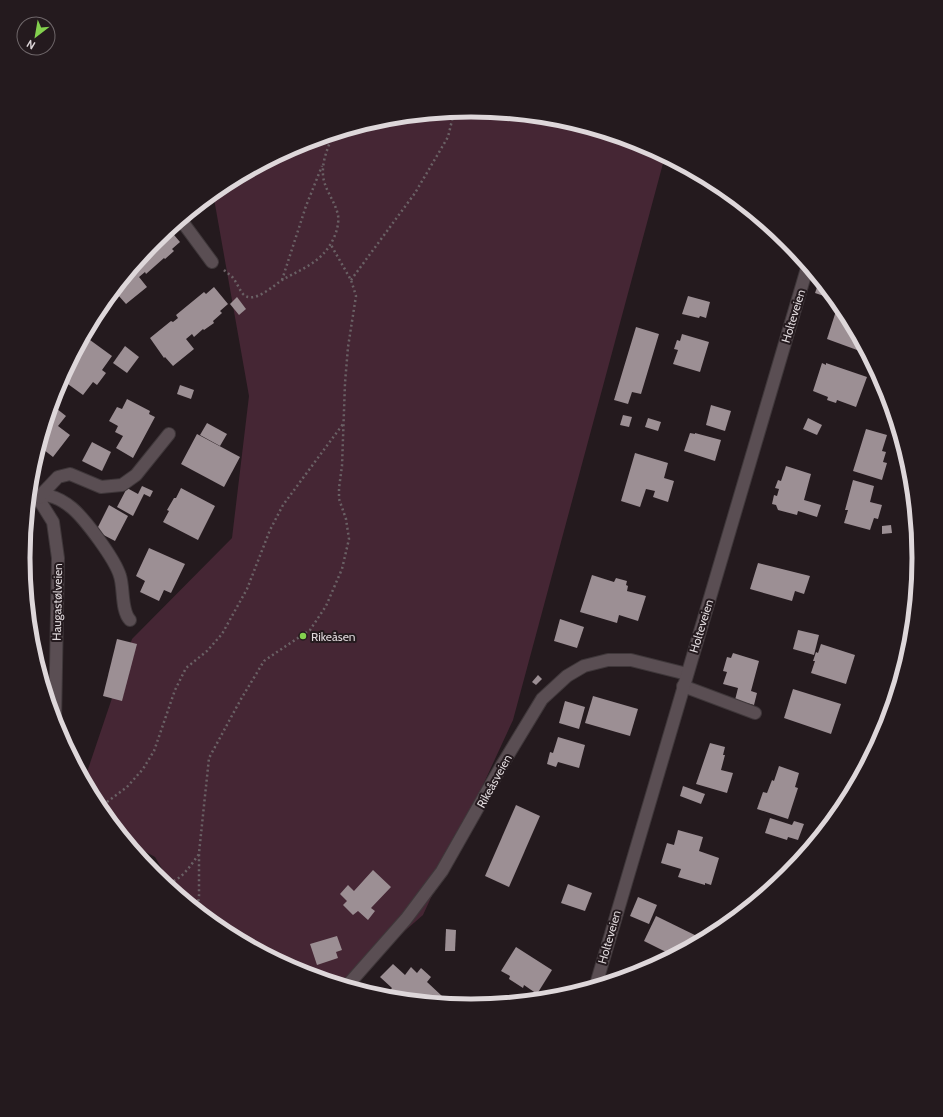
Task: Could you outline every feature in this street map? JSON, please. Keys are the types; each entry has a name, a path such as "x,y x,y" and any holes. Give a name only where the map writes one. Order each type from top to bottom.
{"street":[{"path":"184,224 212,262"},
{"name":"Holteveien","path":"597,982 806,271"},
{"path":"35,493 58,477 70,474 100,488 122,485 136,476 169,434"},
{"path":"35,494 48,496 64,503 73,509 88,527 118,569 123,586 125,609 127,617 130,620"},
{"name":"Haugastølveien","path":"35,495 53,522 58,558 55,706"},
{"name":"Rikeåsveien","path":"350,983 406,919 442,871 502,765 542,700 567,676 584,666 608,660 631,660 687,674"},
{"path":"683,686 755,713"}],"path":[{"path":"351,280 416,193 448,137 453,118"},
{"path":"282,281 306,206 331,140"},
{"path":"212,262 224,269 242,293 246,297 251,298 256,297 306,268 323,254 331,245 335,236 338,216 323,177 323,163"},
{"path":"198,905 199,853 209,758 240,699 264,662 310,630 326,606 342,569 349,539 346,519 339,499 339,488 342,466 348,347 356,296 351,280 331,245"},
{"path":"104,804 127,787 143,769 154,751 175,690 186,668 208,651 222,634 247,588 270,530 283,505 344,423"},
{"path":"171,882 180,878 199,853"}],"shaded area":[{"path":"443,118 500,118 558,125 613,140 664,161 513,720 423,915 347,982 330,977 276,954 226,926 203,909 168,879 155,857 138,848 104,804 86,774 132,639 232,538 249,396 214,200 251,176 276,163 330,140 385,125"}],"building":[{"path":"173,234 180,242 172,249 174,251 146,274 145,272 139,277 147,287 126,304 117,296 140,267"},
{"path":"818,285 827,297 815,293"},
{"path":"214,287 228,304 220,311 222,313 213,321 214,323 204,330 203,329 194,337 192,334 186,339 194,349 173,366 165,357 164,358 150,338 171,321 173,322 178,318 176,315 204,292 206,294"},
{"path":"688,296 710,302 706,318 682,314"},
{"path":"237,297 246,309 239,315 230,304"},
{"path":"836,311 838,311 861,351 827,339"},
{"path":"636,327 659,334 641,394 632,392 628,404 614,400"},
{"path":"682,334 709,342 700,372 673,364 678,350 674,349 677,340 680,341"},
{"path":"90,340 112,356 102,370 106,373 97,385 93,382 83,395 67,383 83,349"},
{"path":"125,346 139,357 127,373 113,363"},
{"path":"822,363 867,377 856,407 837,400 836,403 827,400 828,397 813,391"},
{"path":"180,385 194,390 191,399 177,394"},
{"path":"127,399 150,411 149,414 155,417 133,458 116,448 123,436 115,432 118,426 109,421 117,407 122,409"},
{"path":"711,405 731,411 725,431 706,425"},
{"path":"56,409 66,416 58,426 70,435 53,457 44,450"},
{"path":"623,415 632,417 629,427 620,425"},
{"path":"648,418 661,422 658,431 645,427"},
{"path":"808,418 822,425 817,435 803,429"},
{"path":"207,423 227,434 220,446 200,435"},
{"path":"866,429 887,435 882,451 886,452 883,462 887,463 882,480 853,471"},
{"path":"690,433 721,440 715,461 684,451"},
{"path":"197,434 240,457 224,487 181,464"},
{"path":"92,442 111,452 102,471 82,461"},
{"path":"635,453 668,463 664,478 674,481 668,502 653,497 655,491 646,489 640,507 621,501"},
{"path":"786,466 811,474 804,500 821,505 817,517 798,511 797,515 778,510 776,505 772,504 774,495 777,496 779,489 775,488 778,480 781,481"},
{"path":"853,480 874,486 870,502 882,505 878,519 874,518 870,530 844,523 848,510 845,510"},
{"path":"142,486 153,491 150,497 144,494 133,516 117,507 127,488 138,494"},
{"path":"181,488 215,506 198,540 163,522 169,511 167,510"},
{"path":"109,505 128,516 115,541 96,531"},
{"path":"891,525 892,533 882,534 882,526"},
{"path":"149,548 185,564 171,593 164,590 159,601 140,592 145,581 136,576"},
{"path":"758,563 810,576 804,594 795,591 792,601 750,589"},
{"path":"592,575 614,582 616,578 627,581 627,591 646,596 638,621 619,615 617,623 580,612"},
{"path":"560,619 584,627 577,648 554,641"},
{"path":"798,630 819,635 814,655 793,649"},
{"path":"117,639 137,644 122,701 103,696"},
{"path":"821,644 855,655 846,684 811,673 816,652 818,653"},
{"path":"733,653 759,661 751,691 757,693 754,705 735,700 738,688 723,684 727,672 723,671 727,657 731,658"},
{"path":"538,675 542,679 536,685 532,682"},
{"path":"793,689 841,704 831,734 784,718"},
{"path":"593,696 638,709 630,736 585,723"},
{"path":"565,701 585,707 579,729 559,723"},
{"path":"558,737 585,745 579,768 558,762 556,767 547,764 550,752 553,753"},
{"path":"710,743 725,747 723,755 725,755 721,770 733,773 727,793 696,784"},
{"path":"779,766 799,773 795,787 798,788 788,819 757,809 763,792 767,793 772,780 774,781"},
{"path":"683,786 705,794 701,804 680,796"},
{"path":"516,805 540,816 509,887 485,876"},
{"path":"770,818 792,825 794,821 804,824 798,840 788,837 787,840 765,833"},
{"path":"678,830 703,837 699,851 719,858 711,885 705,883 705,885 678,877 681,869 661,863 667,843 674,845"},
{"path":"373,870 391,887 371,908 375,911 368,920 358,911 353,915 343,905 347,901 340,894 348,885 354,891"},
{"path":"568,884 592,893 585,911 561,903"},
{"path":"638,897 657,905 649,924 630,916"},
{"path":"656,916 699,937 668,953 644,941"},
{"path":"446,929 456,930 455,951 445,951"},
{"path":"337,936 342,950 336,952 338,958 317,965 310,944"},
{"path":"516,947 552,970 537,994 524,985 523,988 509,979 510,976 501,971"},
{"path":"393,964 405,975 411,967 417,973 421,968 431,977 427,982 442,996 439,999 388,992 392,988 380,977"}],"place":[{"name":"Rikeåsen","path":"303,636"}]}
